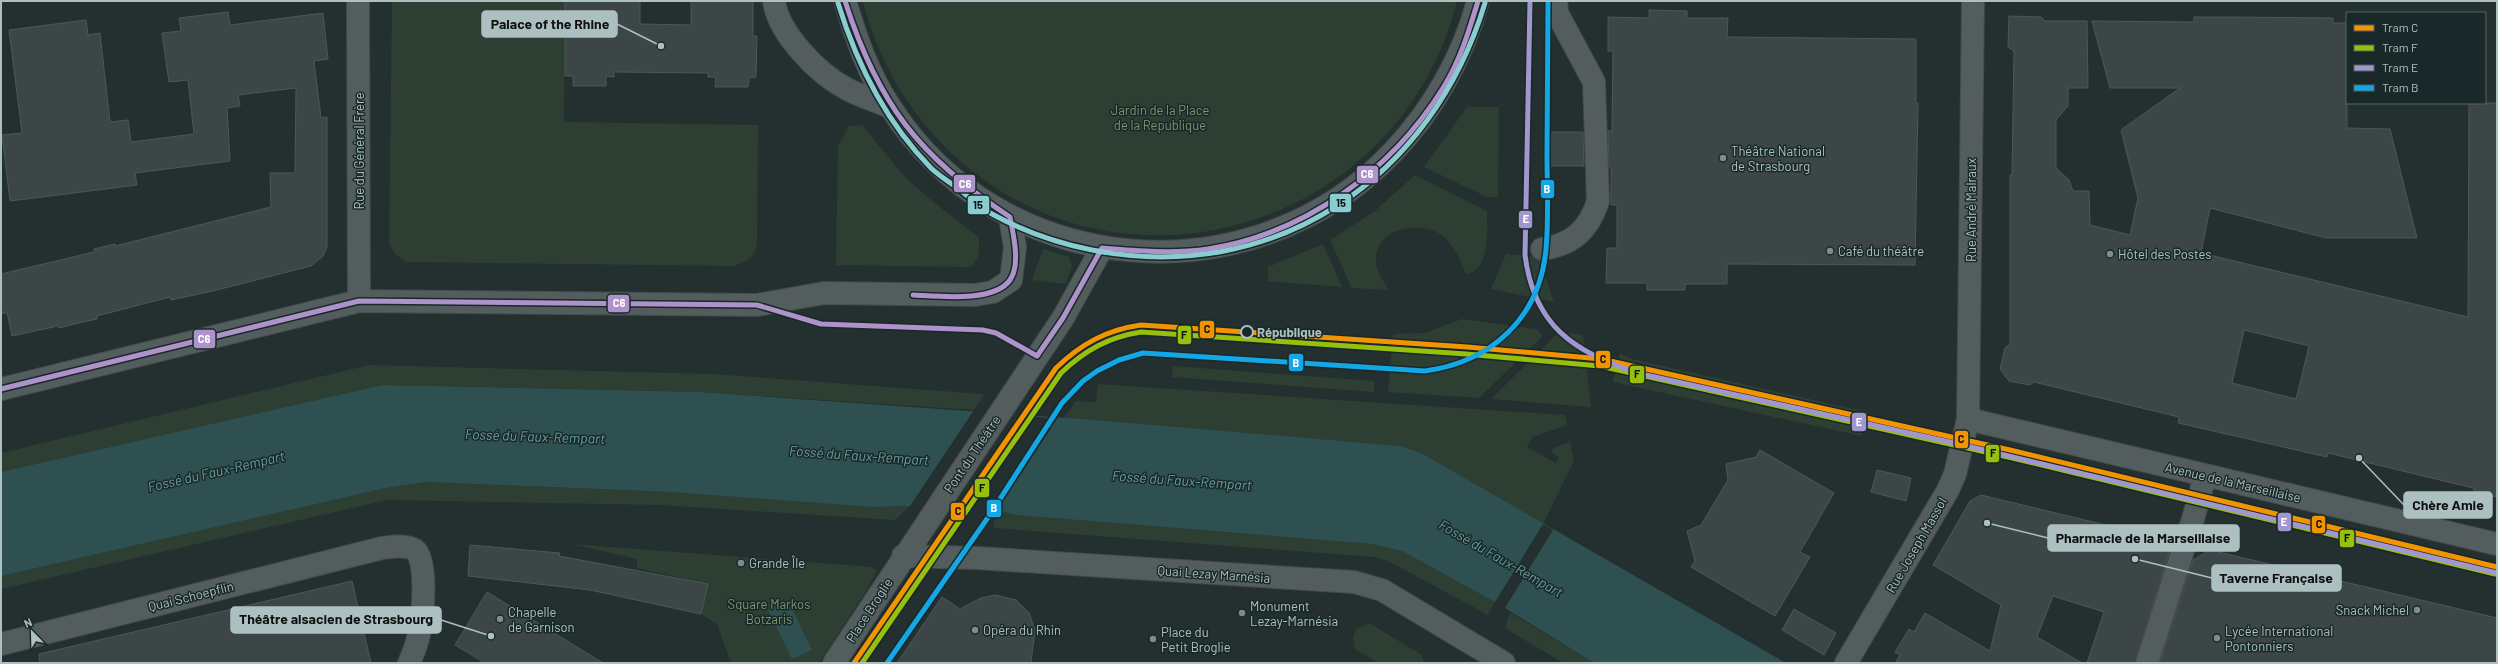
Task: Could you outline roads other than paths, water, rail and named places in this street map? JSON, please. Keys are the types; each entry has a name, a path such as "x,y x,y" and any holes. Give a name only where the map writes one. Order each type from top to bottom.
{"street":[{"name":"Rue du Général Frère","path":"358,1 359,301"},
{"path":"774,1 775,12 800,53 846,88 890,107"},
{"path":"846,1 855,36 869,71 890,107 914,139 942,168 978,198 1010,217 1062,238 1102,248 1160,253 1222,246 1282,228 1315,212 1349,191 1379,166 1407,137 1431,105 1457,57 1478,1"},
{"path":"1542,249 1559,246 1572,240 1584,230 1593,216 1598,201 1594,82 1557,12 1556,1"},
{"name":"Rue André Malraux","path":"1968,419 1973,1"},
{"path":"1,389 359,301 757,305 824,293 975,295 993,292 1011,280 1015,247 1010,217"},
{"name":"Pont du Théâtre","path":"903,556 1063,318 1102,248"},
{"name":"Avenue de la Marseillaise","path":"1968,419 2497,544"},
{"name":"Rue Joseph Massol","path":"1846,663 1948,490 1955,474 1968,419"},
{"path":"2147,663 2205,476"},
{"name":"Quai Schoepflin","path":"1,644 382,548 404,547 413,549 420,555 423,595 420,633 409,663"},
{"name":"Place Broglie","path":"834,663 903,556"},
{"name":"Quai Lezay Marnésia","path":"903,556 977,558 1354,582 1382,590 1504,663"}],"water":[{"name":"Fossé du Faux-Rempart","path":"382,385 699,392 1095,420 1401,446 1421,453 1786,663 1594,663 1495,602 1402,551 1372,544 1016,515 997,510 910,506 871,507 670,492 426,482 386,488 1,576 1,472"},
{"path":"788,600 812,650 792,659 768,610"}],"tram line":[{"name":"E","path":"1530,1 1525,255 1530,280 1537,300 1548,318 1560,332 1576,345 1614,365 1637,373 1963,445 2497,573"},
{"name":"B","path":"887,663 989,516 1062,403 1083,381 1097,371 1119,360 1143,353 1425,371 1449,366 1471,358 1491,347 1508,332 1522,316 1534,296 1542,274 1546,249 1548,214 1548,1"},
{"name":"C","path":"854,663 1056,368 1065,359 1095,339 1116,330 1141,325 1467,347 1601,359 2010,450 2497,567"},
{"name":"F","path":"862,663 1061,373 1088,351 1118,337 1141,332 1466,354 1600,366 2008,457 2495,574"}],"place":[{"name":"Palace of the Rhine","path":"661,46"},
{"name":"Théâtre National de Strasbourg","path":"1723,158"},
{"name":"Café du théâtre","path":"1830,251"},
{"name":"Hôtel des Postes","path":"2110,254"},
{"name":"République","path":"1247,332"},
{"name":"Chère Amie","path":"2359,458"},
{"name":"Pharmacie de la Marseillaise","path":"1987,523"},
{"name":"Taverne Française","path":"2135,559"},
{"name":"Grande Île","path":"741,563"},
{"name":"Snack Michel","path":"2417,610"},
{"name":"Monument Lezay-Marnésia","path":"1242,613"},
{"name":"Chapelle de Garnison","path":"500,619"},
{"name":"Opéra du Rhin","path":"975,630"},
{"name":"Théâtre alsacien de Strasbourg","path":"491,636"},
{"name":"Lycée International Pontonniers","path":"2217,638"},
{"name":"Place du Petit Broglie","path":"1153,639"}],"park label":[{"name":"Jardin de la Place de la Republique","path":"1160,118"},
{"name":"Square Markos Botzaris","path":"769,612"}]}
